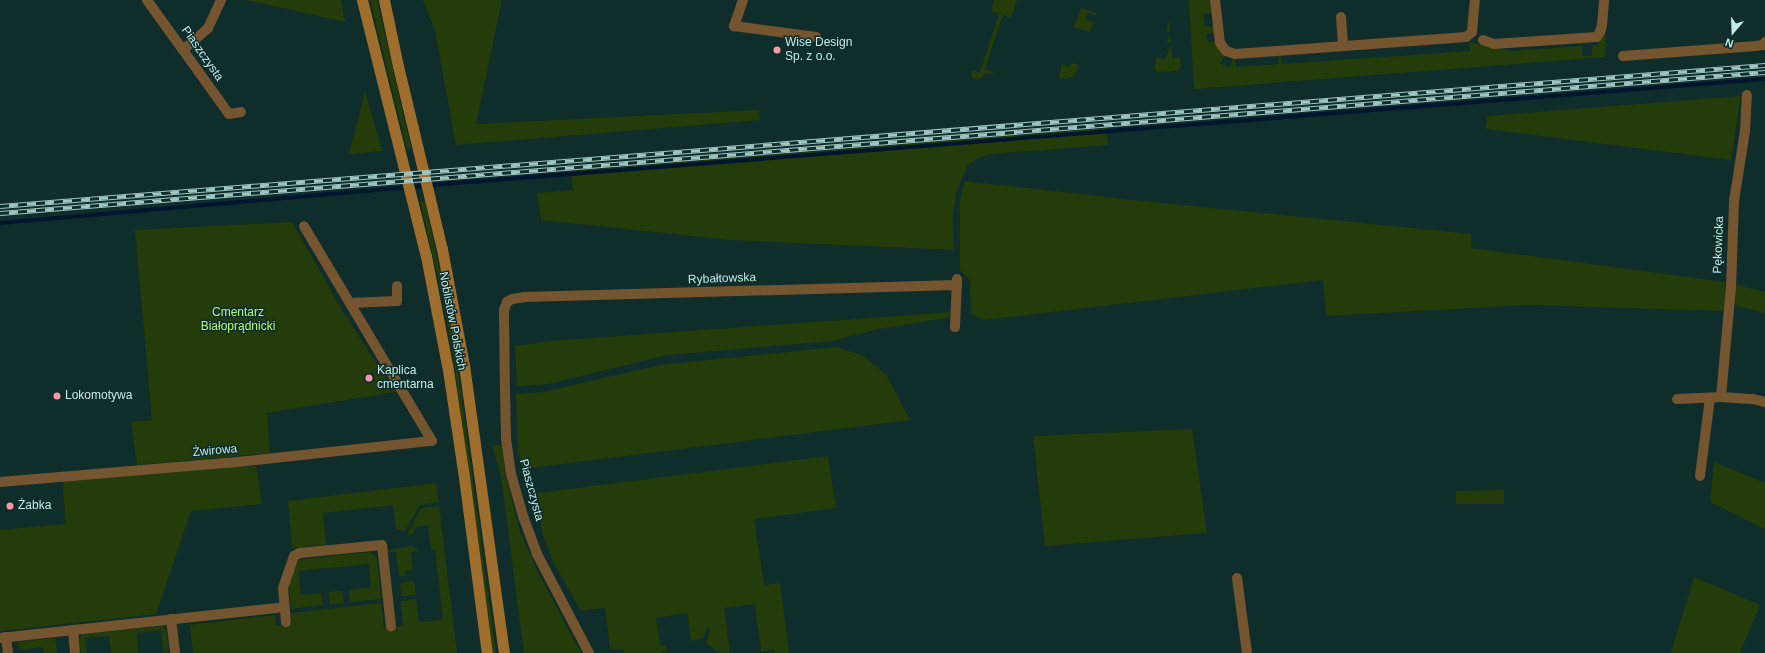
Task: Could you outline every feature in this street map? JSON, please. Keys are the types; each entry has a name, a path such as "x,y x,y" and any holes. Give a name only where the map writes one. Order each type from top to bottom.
{"main road":[{"name":"Noblistów Polskich","path":"362,0 426,256 448,370 464,477 487,653"},
{"name":"Noblistów Polskich","path":"384,0 398,66 432,201 464,365 504,653"}],"street":[{"name":"Piaszczysta","path":"147,0 228,114 241,112"},
{"path":"183,50 208,28 221,0"},
{"path":"743,0 734,26 816,37"},
{"path":"1215,0 1220,43 1229,53 1469,36 1474,28 1475,0"},
{"path":"1483,40 1494,44 1597,37 1602,25 1604,0"},
{"path":"1341,17 1343,46"},
{"path":"1623,56 1756,46 1763,45 1765,42"},
{"name":"Pękowicka","path":"1721,397 1731,288 1734,201 1745,131 1747,95"},
{"path":"304,226 350,303 397,301 397,286"},
{"name":"Rybałtowska","path":"504,320 506,304 510,300 516,298 957,282 955,327"},
{"name":"Żwirowa","path":"0,482 228,463 432,441 350,303"},
{"name":"Piaszczysta","path":"504,320 506,437 511,474 523,516 537,554 589,653"},
{"path":"1677,399 1721,397 1753,399 1765,402"},
{"path":"1700,476 1710,398"},
{"path":"286,622 283,586 293,558 296,554 382,545 391,628"},
{"path":"1237,578 1244,653"},
{"path":"8,653 3,637 284,607"},
{"path":"171,619 175,653"},
{"path":"73,630 75,653"}],"green space":[{"path":"246,0 341,0 345,22"},
{"path":"370,0 377,0 411,148 407,149"},
{"path":"423,0 502,0 476,124 759,110 760,120 456,145 435,31"},
{"path":"994,0 1017,0 1011,18 1003,15 985,69 996,73 986,73 979,80 972,78 971,73 972,70 980,72 999,14 991,11"},
{"path":"1189,0 1210,0 1212,13 1203,14 1205,27 1214,26 1215,33 1206,34 1208,42 1216,41 1219,49 1225,56 1220,63 1230,68 1233,58 1235,58 1236,67 1279,64 1278,55 1281,55 1282,64 1470,51 1469,42 1511,51 1582,46 1582,56 1592,56 1592,45 1598,45 1599,41 1606,33 1605,57 1194,89"},
{"path":"1081,8 1097,13 1096,15 1088,13 1086,19 1094,22 1090,32 1074,27"},
{"path":"1169,20 1171,44 1167,42 1170,33 1166,31"},
{"path":"1171,44 1172,58 1180,58 1181,66 1177,71 1157,72 1154,68 1157,57 1165,60"},
{"path":"1071,63 1079,65 1076,73 1073,77 1060,79 1059,74 1062,64 1070,67"},
{"path":"365,91 382,151 349,154"},
{"path":"1741,96 1731,160 1486,129 1487,116"},
{"path":"1106,128 1108,145 990,154 978,158 967,166 956,193 953,216 954,250 731,240 541,220 537,193 573,190 571,171"},
{"path":"965,181 1172,204 1471,234 1471,248 1725,282 1726,311 1528,305 1326,316 1323,280 984,320 971,314 970,280 960,270 960,200"},
{"path":"420,202 425,202 453,333 496,653 493,653 454,362 442,295"},
{"name":"Cmentarz Białoprądnicki","path":"292,222 342,310 395,392 267,413 270,453 137,465 131,422 152,420 135,230"},
{"path":"1734,284 1765,292 1765,313 1733,305"},
{"path":"953,312 947,318 878,329 832,341 667,355 549,384 517,386 515,346 550,341"},
{"path":"837,347 864,356 887,376 910,420 522,469 518,451 516,394 543,392 660,365"},
{"path":"1192,429 1207,533 1045,546 1033,436"},
{"path":"492,445 502,445 505,472 519,529 538,572 581,653 524,653 501,476"},
{"path":"828,456 836,508 754,519 764,585 780,583 789,653 774,653 774,650 761,652 755,604 724,608 730,650 729,653 720,653 706,643 710,629 707,628 703,638 691,641 687,613 656,618 660,645 666,645 667,651 662,651 662,653 624,653 624,650 610,648 605,608 581,611 552,560 542,533 538,493"},
{"path":"1714,462 1765,483 1765,529 1710,502"},
{"path":"256,466 262,504 191,511 156,614 0,631 0,530 65,524 63,481"},
{"path":"436,483 439,502 420,505 405,531 396,529 393,505 323,513 326,545 292,548 288,501"},
{"path":"1504,490 1504,504 1456,504 1456,491"},
{"path":"439,506 457,653 193,653 190,625 275,615 276,625 292,624 291,613 381,603 384,628 403,626 401,601 416,599 419,622 443,620 435,550 431,550 428,525 416,527 413,534 406,537 421,508"},
{"path":"412,546 420,551 411,552 413,570 405,571 405,576 399,576 396,552 387,552 388,550"},
{"path":"369,552 377,558 381,599 350,602 349,590 371,587 369,564 299,571 301,595 321,593 323,605 291,609 289,584 298,561 303,559"},
{"path":"1694,577 1760,605 1740,653 1671,653"},
{"path":"414,581 416,595 401,596 400,583"},
{"path":"342,591 344,603 330,604 328,592"},
{"path":"163,626 166,630 169,652 163,653 161,630 137,633 138,653 111,653 109,636 85,638 87,653 81,653 79,639 83,634"},
{"path":"55,638 57,653 44,653 43,647 19,650 18,642"}],"waterway":[{"path":"0,223 458,183 1765,79"}],"railway":[{"path":"0,206 1765,65"},
{"path":"0,213 1765,72"}],"place":[{"name":"Wise Design Sp. z o.o.","path":"777,50"},
{"name":"Kaplica cmentarna","path":"369,378"},
{"name":"Lokomotywa","path":"57,396"},
{"name":"Żabka","path":"10,506"}]}
